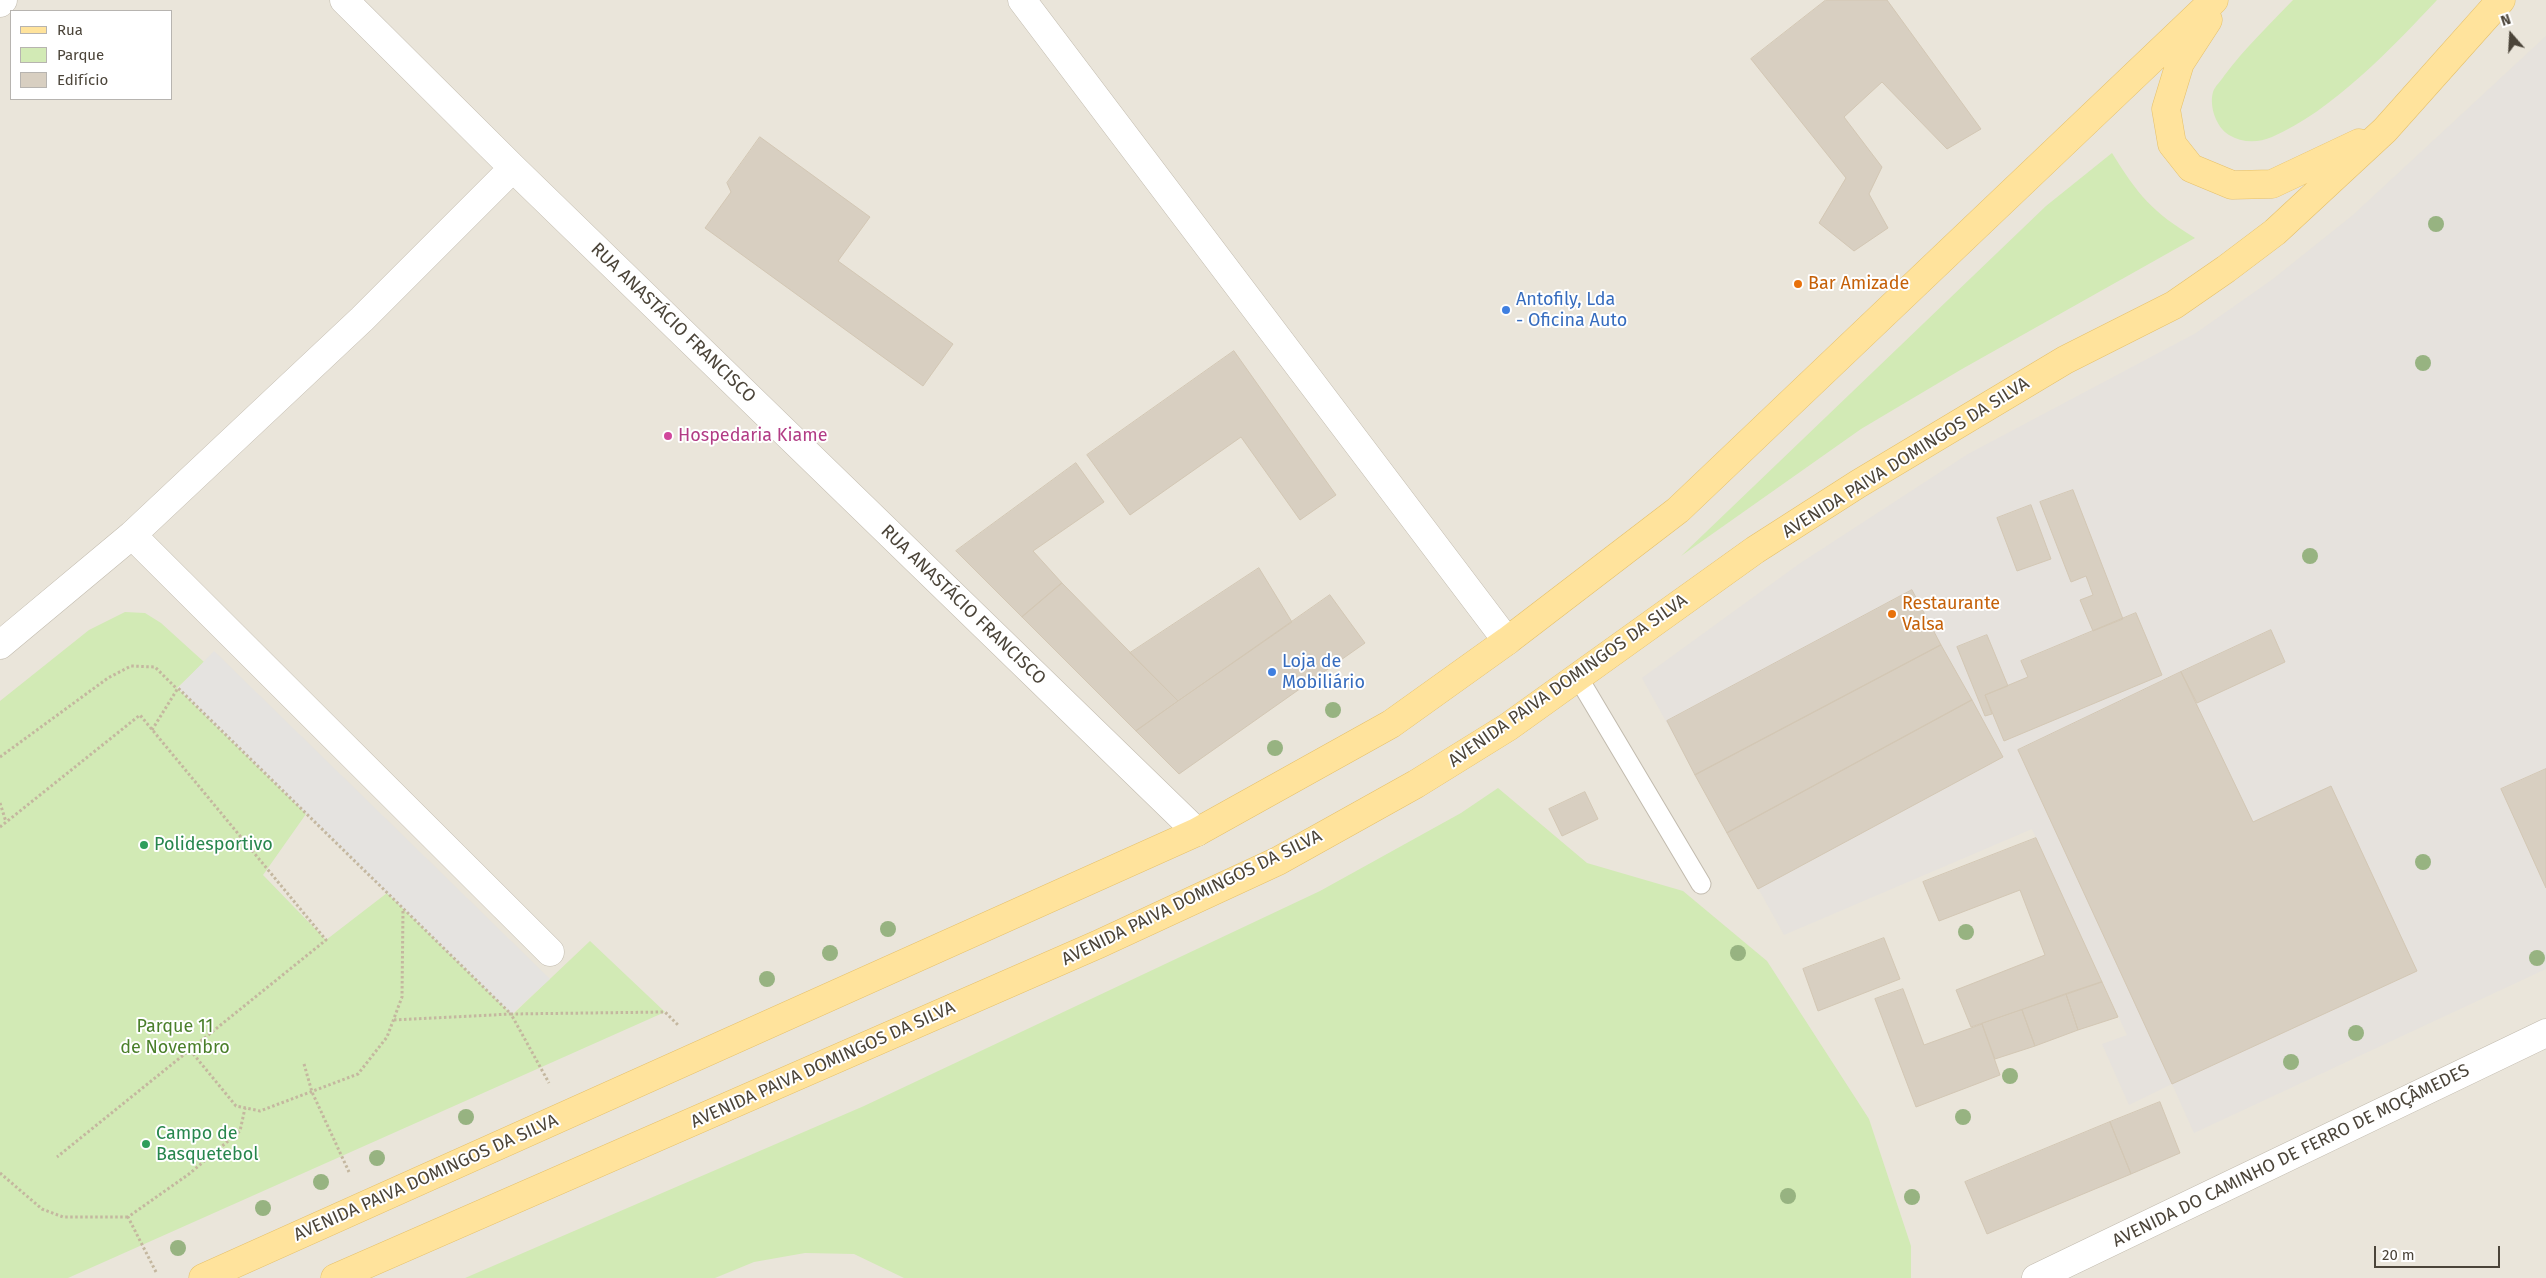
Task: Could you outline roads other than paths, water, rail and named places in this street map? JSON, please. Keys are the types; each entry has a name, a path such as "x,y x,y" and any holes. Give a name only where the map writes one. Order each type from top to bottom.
{"main road":[{"name":"AVENIDA PAIVA DOMINGOS DA SILVA","path":"203,1278 1196,832 1391,724 1507,641 1678,510 2214,0"},
{"path":"2222,0 2180,63 2166,109 2172,144 2191,168 2232,185 2272,184 2386,130"},
{"name":"AVENIDA PAIVA DOMINGOS DA SILVA","path":"335,1278 1099,944 1278,862 1416,784 1508,727 1579,679 1756,550 1858,484 2066,360 2174,305 2226,269 2274,232 2386,130 2501,0"}],"street":[{"path":"0,3 3,0"},
{"name":"RUA ANASTÁCIO FRANCISCO","path":"344,0 513,168 1196,832"},
{"path":"1026,3 1507,641"},
{"path":"0,645 132,535 362,319 513,168"},
{"path":"132,535 550,952"},
{"name":"AVENIDA DO CAMINHO DE FERRO DE MOÇÂMEDES","path":"2036,1278 2546,1034"}],"lane":[{"path":"1579,679 1701,884"}],"place":[{"name":"Bar Amizade","path":"1798,284"},
{"name":"Antofily, Lda - Oficina Auto","path":"1506,310"},
{"name":"Hospedaria Kiame","path":"668,436"},
{"name":"Restaurante Valsa","path":"1892,614"},
{"name":"Loja de Mobiliário","path":"1272,672"},
{"name":"Polidesportivo","path":"144,845"},
{"name":"Campo de Basquetebol","path":"146,1144"}],"park label":[{"name":"Parque 11 de Novembro","path":"175,1037"}]}
